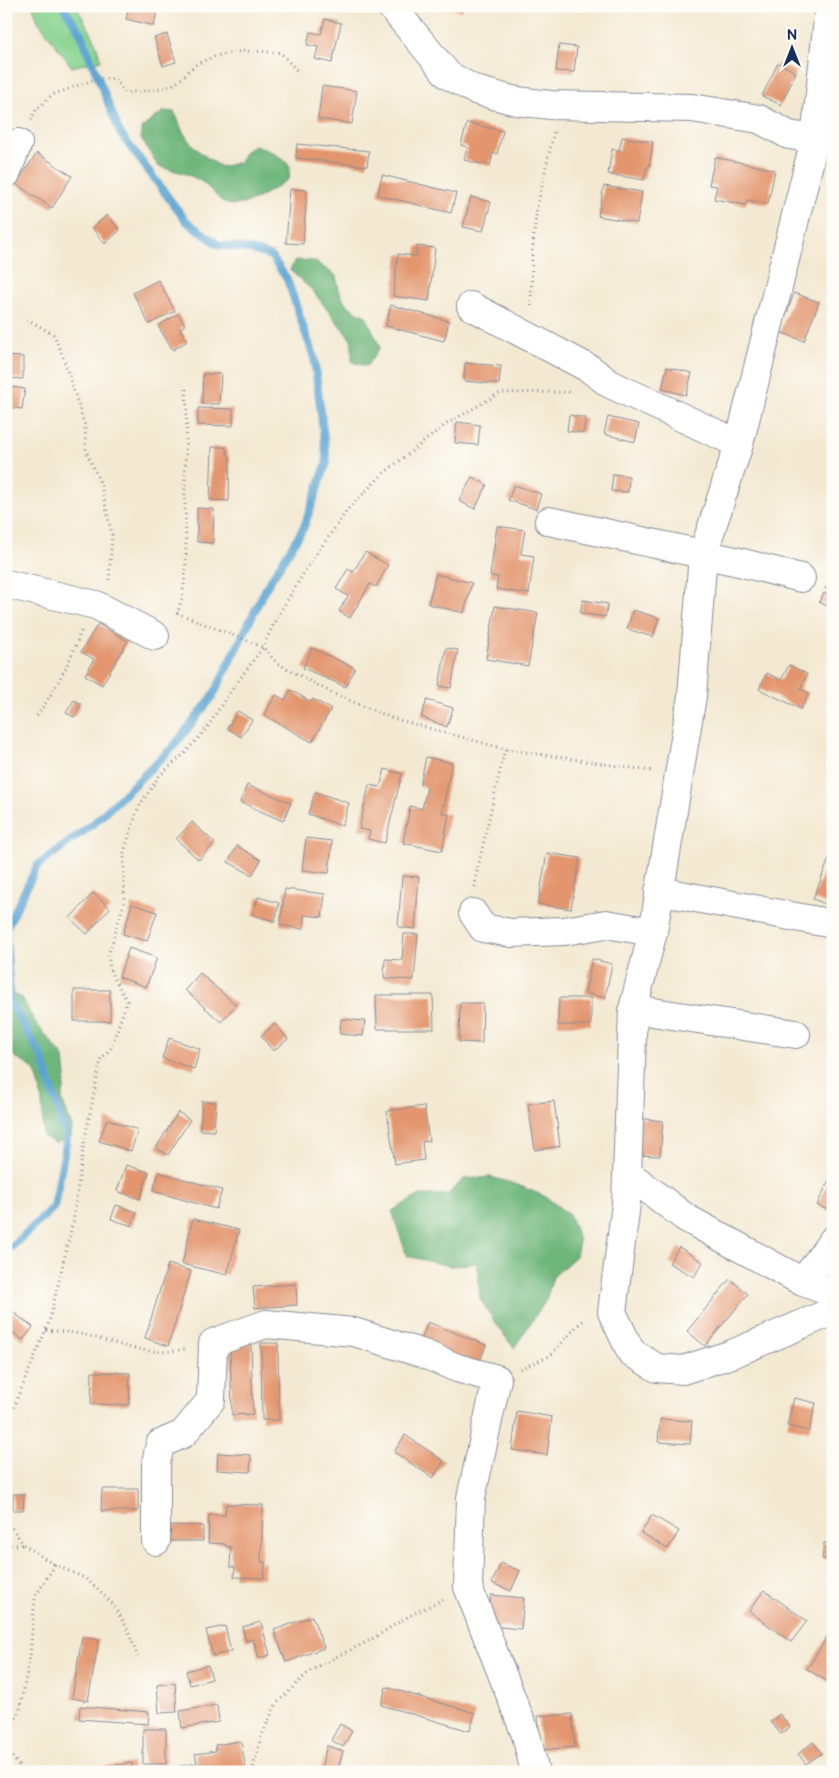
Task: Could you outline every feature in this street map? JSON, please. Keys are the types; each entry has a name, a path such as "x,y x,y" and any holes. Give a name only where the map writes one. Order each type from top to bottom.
{"street":[{"path":"391,6 448,75 475,90 516,101 551,106 692,108 759,119 788,135 820,147"},
{"path":"831,6 828,18 820,147 739,444 702,554 692,696 653,932 633,1009 626,1204 612,1312 631,1352 657,1368 683,1370 732,1354 805,1324 831,1312 833,1309"},
{"path":"6,174 18,143"},
{"path":"471,306 590,369 610,384 739,444"},
{"path":"549,521 702,554 801,578"},
{"path":"6,584 93,605 155,636"},
{"path":"659,890 833,924"},
{"path":"473,913 483,928 511,933 564,931 606,924 653,932"},
{"path":"633,1009 796,1034"},
{"path":"627,1173 686,1218 804,1282 833,1293"},
{"path":"804,1282 833,1240"},
{"path":"156,1542 156,1463 160,1444 183,1434 211,1400 213,1343 266,1324 354,1332 424,1354 457,1368 497,1379 471,1498 468,1587 526,1735 535,1772"}],"path":[{"path":"18,143 36,110 52,95 98,78 115,79 125,93 145,91 173,84 199,62 229,53 248,50 281,53 300,73"},
{"path":"528,337 532,252 537,207 554,133 551,106"},
{"path":"27,319 54,336 63,358 85,426 86,450 102,485 112,534 109,581 93,605 57,686 37,716"},
{"path":"6,1426 46,1330 73,1222 84,1142 101,1059 111,1048 127,1001 111,973 108,956 124,903 124,852 138,808 160,775 184,754 207,728 262,647 276,619 308,566 348,509 384,473 445,425 500,393 594,392 610,384"},
{"path":"155,636 177,613 185,583 185,483 188,415 186,389"},
{"path":"177,613 262,647 278,663 332,693 392,718 504,749 679,775"},
{"path":"473,913 476,876 504,749"},
{"path":"497,1379 550,1356 579,1324 595,1312 612,1312"},
{"path":"46,1330 83,1335 137,1350 160,1352 213,1343"},
{"path":"6,1520 24,1545 55,1565 85,1578 112,1603 126,1626 138,1657"},
{"path":"6,1545 24,1545"},
{"path":"6,1741 20,1709 30,1656 35,1597 55,1565"},
{"path":"252,1772 261,1737 276,1704 310,1672 367,1642 410,1616 468,1587"},
{"path":"6,1749 24,1772"}],"green space":[{"path":"33,6 76,6 94,38 101,60 72,67 38,21"},
{"path":"164,111 174,112 182,130 194,147 222,167 240,162 246,151 254,146 274,153 290,166 289,179 266,194 247,203 238,205 222,201 199,180 158,166 140,136 143,127"},
{"path":"295,260 314,261 336,276 344,301 366,316 380,347 367,366 352,362 352,341 312,290 290,270"},
{"path":"6,991 22,998 34,1021 64,1058 66,1077 62,1100 72,1127 71,1137 55,1143 43,1136 42,1100 36,1073 32,1068 15,1057 9,1047 6,1023"},
{"path":"491,1177 518,1185 546,1197 570,1216 579,1241 576,1256 553,1277 546,1300 514,1348 480,1299 477,1263 450,1266 407,1256 392,1211 420,1195 447,1195 464,1179"}],"building":[{"path":"129,6 158,7 154,26 126,19"},
{"path":"410,6 430,6 429,11"},
{"path":"438,6 463,6 462,11"},
{"path":"325,19 341,23 332,63 315,59 318,47 307,45 310,32 321,34"},
{"path":"167,34 176,62 163,66 154,38"},
{"path":"559,45 577,47 574,72 556,71"},
{"path":"778,63 796,72 781,105 762,96"},
{"path":"322,86 357,91 352,124 318,119"},
{"path":"467,123 503,131 497,154 493,153 490,166 464,160 467,147 461,145"},
{"path":"622,137 653,142 649,167 647,167 644,180 608,174 612,149 619,151"},
{"path":"297,144 369,151 367,166 296,158"},
{"path":"37,153 72,176 52,208 16,184"},
{"path":"715,157 775,170 768,204 747,200 746,205 714,199 717,186 709,185"},
{"path":"382,175 456,193 451,213 378,195"},
{"path":"604,186 642,192 637,223 598,216"},
{"path":"290,189 307,190 303,244 286,243"},
{"path":"471,197 491,202 483,231 463,227"},
{"path":"107,215 120,230 105,244 92,228"},
{"path":"6,222 11,223 7,244 6,244"},
{"path":"417,246 435,248 429,301 393,296 398,254 416,256"},
{"path":"158,280 175,311 149,324 133,293"},
{"path":"794,293 819,302 804,341 780,332"},
{"path":"391,305 449,321 444,341 386,326"},
{"path":"178,314 185,325 180,328 187,341 173,350 158,326"},
{"path":"6,356 23,357 23,379 6,378"},
{"path":"465,363 501,366 499,384 464,381"},
{"path":"667,367 692,373 686,395 662,389"},
{"path":"203,374 221,374 219,404 202,404"},
{"path":"6,386 25,389 22,409 6,407"},
{"path":"198,408 233,409 233,426 198,425"},
{"path":"569,415 586,418 583,433 567,431"},
{"path":"608,417 639,424 635,442 604,434"},
{"path":"457,422 480,425 478,445 455,443"},
{"path":"212,447 225,447 230,459 229,501 210,500"},
{"path":"613,474 629,476 628,492 611,491"},
{"path":"472,477 487,485 475,509 459,501"},
{"path":"514,485 541,494 536,509 508,500"},
{"path":"197,508 214,509 213,543 197,542"},
{"path":"497,526 525,530 521,554 534,556 529,594 496,589 498,577 490,576"},
{"path":"365,552 388,565 376,587 370,584 350,618 339,611 348,596 336,589 348,569 353,572"},
{"path":"436,574 472,583 464,613 428,604"},
{"path":"824,593 833,597 833,609 819,602"},
{"path":"583,600 608,604 605,617 580,613"},
{"path":"495,606 538,613 528,666 486,659"},
{"path":"633,610 659,618 653,637 627,629"},
{"path":"98,624 128,641 102,685 85,675 94,659 81,652"},
{"path":"312,648 355,668 346,687 303,668"},
{"path":"446,648 458,650 451,688 439,686"},
{"path":"789,665 807,674 800,689 809,693 801,709 759,689 767,673 781,680"},
{"path":"291,690 311,702 313,699 331,709 312,742 264,715 276,695 285,700"},
{"path":"74,700 81,704 74,717 66,713"},
{"path":"427,700 453,708 447,727 421,717"},
{"path":"238,711 252,720 241,737 227,728"},
{"path":"426,757 452,763 442,813 449,814 442,851 403,843 410,806 422,809 427,787 420,785"},
{"path":"385,769 402,774 385,843 368,839 370,831 359,829 369,785 380,787"},
{"path":"247,785 291,803 283,821 240,802"},
{"path":"315,792 349,803 342,826 308,814"},
{"path":"192,822 215,843 199,860 176,839"},
{"path":"306,838 332,841 329,873 302,870"},
{"path":"237,846 261,860 252,875 228,862"},
{"path":"833,849 833,907 813,899"},
{"path":"547,853 580,858 571,909 538,904"},
{"path":"402,876 419,877 415,929 398,927"},
{"path":"285,889 325,894 322,917 304,915 303,929 280,925"},
{"path":"93,893 110,908 87,934 70,918"},
{"path":"258,897 279,903 275,921 253,915"},
{"path":"132,904 157,912 147,941 123,934"},
{"path":"404,934 418,934 414,980 384,978 385,959 402,960"},
{"path":"129,948 157,958 146,987 119,977"},
{"path":"592,959 612,964 605,998 585,993"},
{"path":"200,973 236,1005 221,1022 185,990"},
{"path":"74,990 110,990 110,1021 74,1021"},
{"path":"376,995 433,995 434,1029 377,1029"},
{"path":"559,998 591,998 591,1025 558,1025"},
{"path":"460,1003 483,1003 482,1043 459,1042"},
{"path":"341,1019 365,1021 363,1036 340,1034"},
{"path":"275,1024 288,1039 273,1051 261,1036"},
{"path":"169,1038 200,1049 194,1069 162,1058"},
{"path":"202,1101 216,1102 214,1131 200,1130"},
{"path":"554,1101 560,1146 535,1150 528,1104"},
{"path":"424,1106 429,1141 422,1142 424,1160 395,1164 387,1111"},
{"path":"178,1112 190,1120 168,1155 156,1148"},
{"path":"638,1118 663,1121 660,1156 635,1155"},
{"path":"107,1119 138,1130 131,1151 99,1141"},
{"path":"126,1165 149,1172 140,1199 117,1191"},
{"path":"159,1172 222,1190 216,1209 153,1191"},
{"path":"829,1180 833,1182 832,1212 817,1205"},
{"path":"116,1205 137,1212 132,1226 111,1219"},
{"path":"193,1219 239,1230 227,1275 182,1264"},
{"path":"679,1247 703,1262 694,1277 669,1263"},
{"path":"168,1264 191,1271 168,1346 145,1338"},
{"path":"730,1279 748,1294 705,1346 687,1331"},
{"path":"296,1284 297,1305 255,1308 253,1287"},
{"path":"6,1307 33,1327 23,1340 6,1327"},
{"path":"428,1322 486,1345 478,1367 419,1345"},
{"path":"251,1343 253,1414 232,1415 230,1344"},
{"path":"261,1343 278,1343 279,1420 262,1420"},
{"path":"92,1372 130,1373 129,1405 91,1404"},
{"path":"794,1398 816,1403 809,1431 787,1426"},
{"path":"517,1411 552,1417 547,1455 512,1450"},
{"path":"660,1419 692,1421 690,1444 658,1442"},
{"path":"405,1435 444,1461 433,1478 394,1452"},
{"path":"218,1453 251,1455 250,1472 217,1470"},
{"path":"102,1489 138,1489 138,1511 101,1511"},
{"path":"13,1494 24,1494 23,1510 13,1510"},
{"path":"226,1504 263,1505 261,1562 265,1562 264,1578 234,1577 235,1567 230,1567 231,1547 225,1546 225,1544 208,1543 209,1515 225,1515"},
{"path":"652,1515 679,1531 668,1549 641,1533"},
{"path":"166,1525 203,1526 203,1541 166,1541"},
{"path":"824,1543 833,1544 833,1560 822,1559"},
{"path":"501,1563 520,1571 511,1591 492,1583"},
{"path":"764,1590 807,1621 791,1642 749,1611"},
{"path":"491,1595 524,1598 521,1629 488,1626"},
{"path":"312,1616 324,1648 286,1662 274,1630"},
{"path":"261,1622 270,1655 259,1658 253,1639 246,1641 242,1627"},
{"path":"225,1626 231,1651 213,1656 206,1630"},
{"path":"829,1634 833,1637 833,1685 807,1669"},
{"path":"82,1637 99,1640 88,1701 72,1698"},
{"path":"208,1665 212,1679 190,1685 186,1671"},
{"path":"175,1683 177,1712 159,1713 157,1685"},
{"path":"386,1687 475,1713 470,1731 381,1705"},
{"path":"217,1705 219,1722 182,1728 180,1711"},
{"path":"80,1706 149,1712 148,1724 79,1719"},
{"path":"572,1714 575,1747 540,1750 538,1716"},
{"path":"780,1714 790,1727 781,1734 770,1722"},
{"path":"340,1724 352,1731 343,1747 331,1740"},
{"path":"143,1729 166,1729 166,1764 143,1764"},
{"path":"241,1741 246,1771 162,1772 161,1770 197,1763 195,1754 216,1751 215,1745"},
{"path":"813,1742 822,1753 806,1764 798,1754"},
{"path":"327,1746 343,1751 337,1772 320,1772"},
{"path":"132,1763 133,1772 79,1772 78,1770"}],"waterway":[{"path":"6,929 37,866 93,824 173,747 213,696 267,586 304,527 327,462 314,358 287,279 271,256 248,249 219,245 186,221 120,133 80,32 63,6"},
{"path":"6,933 10,1002 42,1057 67,1138 54,1207 6,1252"}]}
